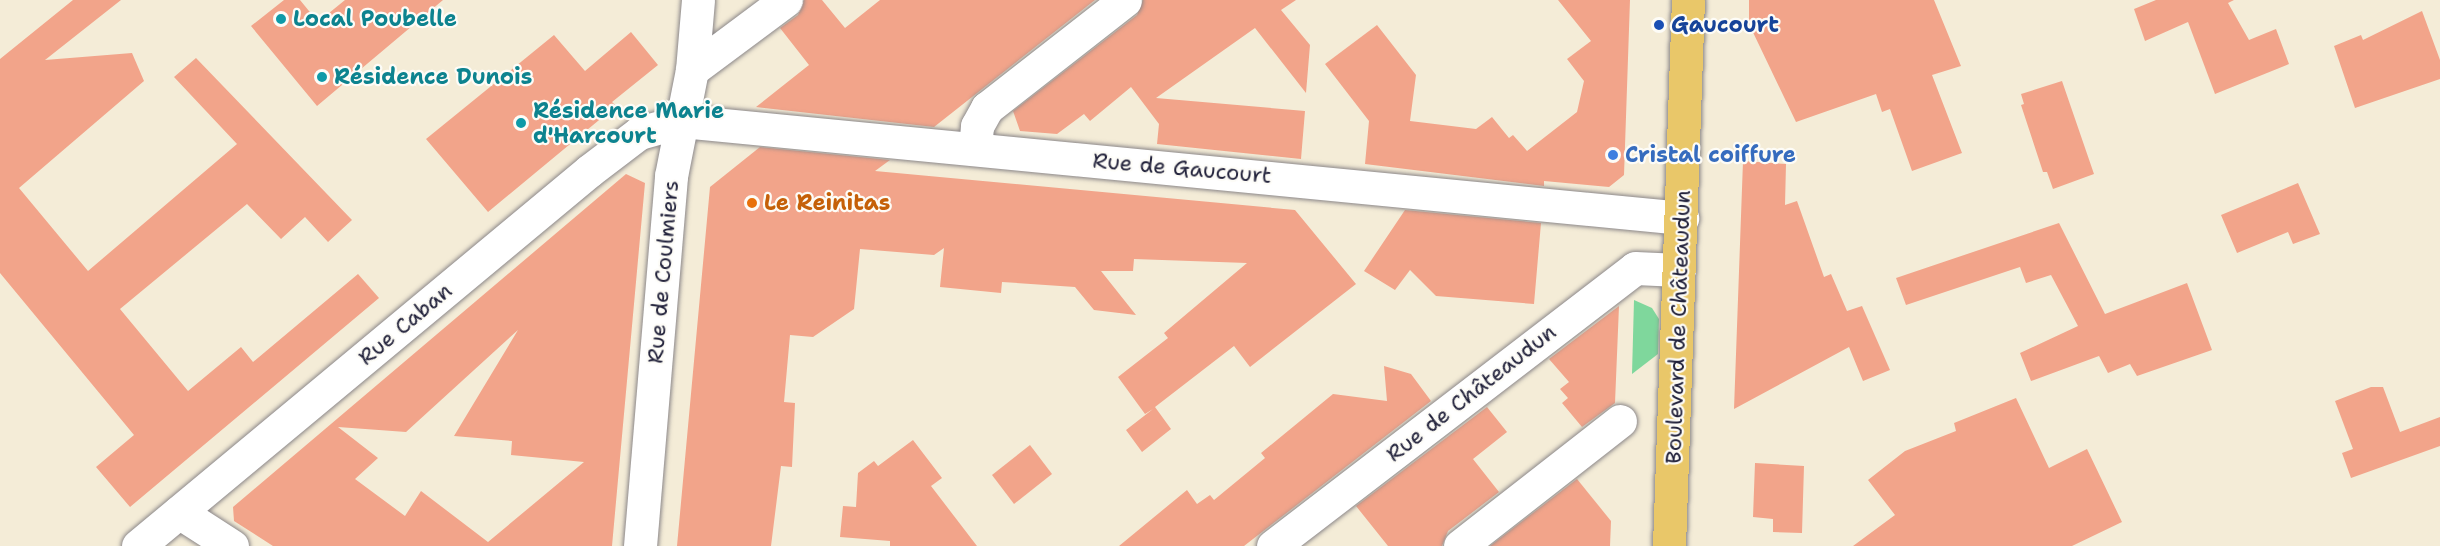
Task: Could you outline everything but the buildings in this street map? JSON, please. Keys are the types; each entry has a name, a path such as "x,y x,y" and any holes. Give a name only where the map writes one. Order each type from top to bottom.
{"main road":[{"name":"Boulevard de Châteaudun","path":"1669,546 1688,0"}],"street":[{"name":"Rue de Coulmiers","path":"640,546 671,176 692,70 698,0"},
{"path":"692,70 786,0"},
{"path":"975,149 977,126 987,108 1125,0"},
{"name":"Rue de Gaucourt","path":"682,121 1682,218"},
{"name":"Rue Caban","path":"138,546 589,171 639,133 682,121"},
{"name":"Rue de Châteaudun","path":"1273,546 1635,268 1680,270"},
{"path":"1460,546 1620,421"},
{"path":"178,512 232,546"}],"green space":[{"path":"1634,300 1652,308 1659,319 1658,354 1632,374"}],"place":[{"name":"Local Poubelle","path":"281,19"},
{"name":"Gaucourt","path":"1659,25"},
{"name":"Résidence Dunois","path":"322,77"},
{"name":"Résidence Marie d'Harcourt","path":"521,123"},
{"name":"Cristal coiffure","path":"1613,155"},
{"name":"Le Reinitas","path":"752,203"}]}
